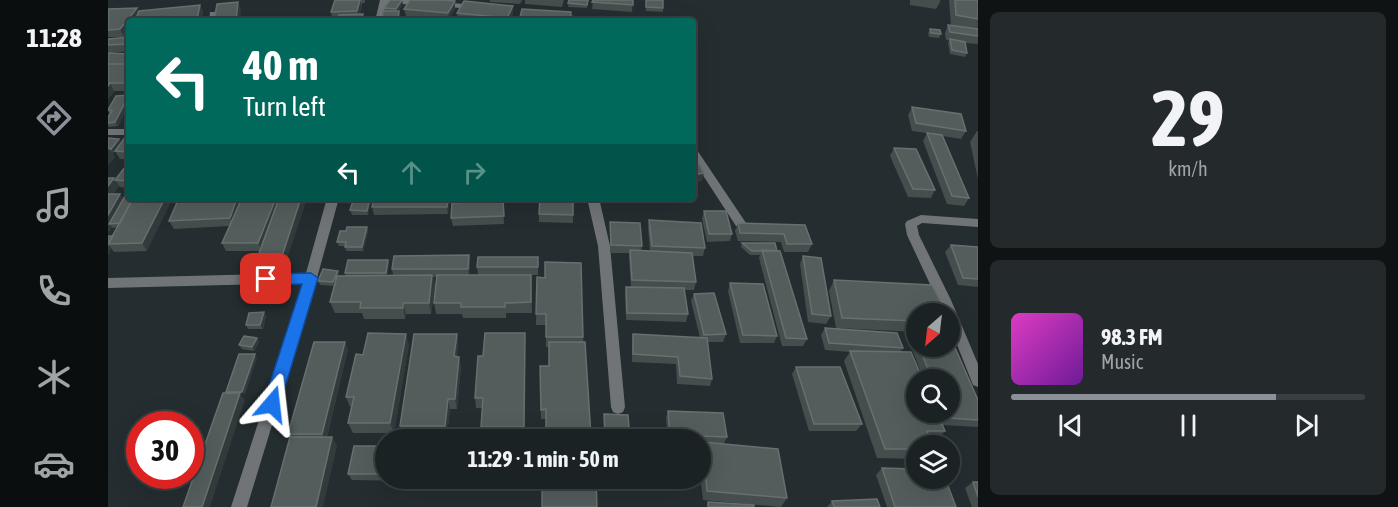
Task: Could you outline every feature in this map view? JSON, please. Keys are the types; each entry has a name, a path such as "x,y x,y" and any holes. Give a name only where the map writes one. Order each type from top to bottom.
{"street":[{"path":"380,18 384,0 486,8"},
{"path":"542,13 580,18"},
{"path":"108,132 126,132"},
{"path":"696,157 740,223"},
{"path":"239,507 311,278 332,201"},
{"path":"594,201 604,246 618,406"},
{"path":"978,223 921,219 911,224 913,235 945,300 978,381"},
{"path":"108,283 311,278"}],"building":[{"path":"335,0 360,0 357,11 331,12"},
{"path":"390,0 402,0 396,9 384,8"},
{"path":"410,0 455,1 448,13 404,9"},
{"path":"569,0 588,0 587,5 568,3"},
{"path":"593,0 633,0 633,5 592,2"},
{"path":"646,0 663,0 663,8 646,7"},
{"path":"955,0 978,0 978,19 956,15"},
{"path":"464,1 513,6 507,18 457,13"},
{"path":"238,2 236,18 215,18 217,4"},
{"path":"200,5 197,18 136,18 139,11"},
{"path":"137,8 129,18 126,18 120,29 108,30 108,9"},
{"path":"522,9 571,12 570,18 520,18"},
{"path":"383,11 399,11 398,18 382,18"},
{"path":"363,14 362,18 338,18 339,15"},
{"path":"948,25 978,29 978,36 950,32"},
{"path":"930,29 940,30 941,34 931,33"},
{"path":"126,37 126,44 108,45 108,39"},
{"path":"950,39 965,42 967,53 952,50"},
{"path":"108,54 126,54 126,64 108,64"},
{"path":"108,64 126,64 125,83 110,83 108,86"},
{"path":"126,95 126,101 115,122 108,123 108,117 112,111 108,110 116,96"},
{"path":"912,107 961,114 966,131 916,123"},
{"path":"927,133 942,135 969,198 952,196"},
{"path":"126,136 126,152 115,151"},
{"path":"108,138 119,139 111,149 108,148"},
{"path":"894,148 916,149 935,190 913,189"},
{"path":"696,159 704,173 696,174"},
{"path":"126,166 126,181 115,180"},
{"path":"108,178 114,178 108,186"},
{"path":"108,194 120,194 108,215"},
{"path":"126,196 126,201 131,201 120,223 109,224"},
{"path":"131,201 163,201 142,243 108,244"},
{"path":"178,201 236,201 230,218 169,221"},
{"path":"241,201 275,201 258,243 222,243"},
{"path":"278,201 300,201 282,256 258,256"},
{"path":"353,201 369,201 367,211 350,210"},
{"path":"373,201 448,201 447,207 372,207"},
{"path":"503,201 504,216 451,218 452,203"},
{"path":"540,201 573,201 573,215 539,214"},
{"path":"704,211 726,211 732,234 709,234"},
{"path":"649,220 701,223 705,248 652,246"},
{"path":"610,222 640,223 642,246 611,245"},
{"path":"738,223 805,225 812,244 787,244 784,234 740,233"},
{"path":"347,227 367,227 362,247 345,247 346,242 337,242 340,231 346,231"},
{"path":"742,243 775,243 777,251 752,251"},
{"path":"951,245 978,247 978,279 963,278"},
{"path":"630,250 692,253 696,282 632,280"},
{"path":"762,250 780,251 807,339 786,338"},
{"path":"469,255 468,269 392,269 394,256"},
{"path":"803,256 821,258 831,316 812,314"},
{"path":"478,257 538,257 538,267 477,267"},
{"path":"348,260 388,260 386,273 345,273"},
{"path":"545,262 581,263 583,337 546,337 546,314 536,314 537,277 545,278"},
{"path":"323,269 338,271 333,282 318,281"},
{"path":"432,275 429,303 403,303 403,308 360,308 361,302 330,302 337,276"},
{"path":"437,275 531,275 531,302 505,303 505,307 461,307 461,303 434,303"},
{"path":"834,280 932,285 941,303 906,303 906,321 842,318"},
{"path":"730,283 763,284 777,336 743,335"},
{"path":"626,287 684,288 688,314 627,313"},
{"path":"714,293 726,334 704,335 694,294"},
{"path":"264,312 260,325 246,325 249,313"},
{"path":"825,328 897,333 903,348 829,343"},
{"path":"368,333 406,334 390,423 348,423 354,397 346,397 356,354 363,355"},
{"path":"485,333 525,333 524,427 481,427 483,398 475,398 478,356 483,356"},
{"path":"414,334 457,334 454,356 459,357 455,399 448,399 445,426 400,426"},
{"path":"633,334 707,338 712,379 680,376 678,357 633,354"},
{"path":"244,336 257,338 252,347 239,345"},
{"path":"314,342 345,342 322,434 288,434"},
{"path":"549,342 585,342 590,429 546,429 546,409 541,410 540,366 549,366"},
{"path":"850,351 906,352 906,357 913,357 918,369 906,369 906,423 942,423 945,431 927,431 929,435 906,435 906,449 885,449"},
{"path":"239,354 255,354 242,392 226,392"},
{"path":"923,357 959,357 978,400 978,420 960,419 960,369 928,369"},
{"path":"796,367 840,367 862,424 814,424"},
{"path":"223,393 240,393 202,507 183,507 189,489 204,489 204,447"},
{"path":"668,411 723,413 727,437 711,436 711,429 670,429"},
{"path":"604,414 628,415 629,429 605,429"},
{"path":"290,437 332,437 316,507 271,507"},
{"path":"711,443 778,449 787,498 707,491 707,489 711,489"},
{"path":"354,446 375,446 375,474 348,474"},
{"path":"882,468 906,469 906,489 949,489 956,507 895,507"},
{"path":"973,482 978,482 978,497"},
{"path":"542,489 596,489 597,507 542,507"},
{"path":"877,499 880,507 834,507 832,501"},
{"path":"708,502 754,505 754,507 708,507"}],"route":[{"path":"266,279 311,278 272,404"}]}
